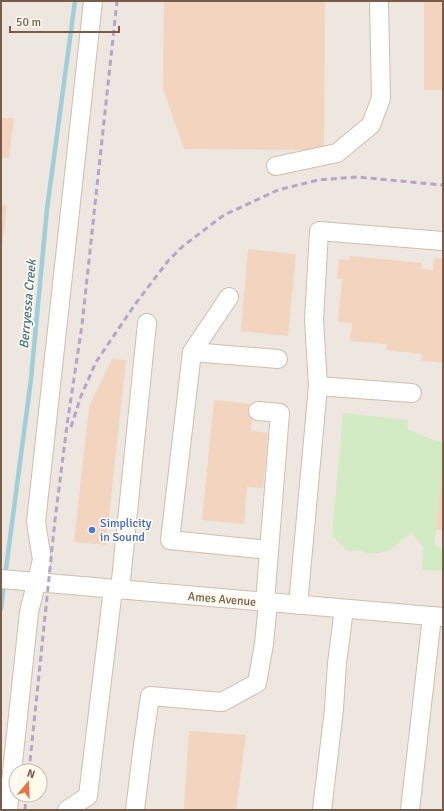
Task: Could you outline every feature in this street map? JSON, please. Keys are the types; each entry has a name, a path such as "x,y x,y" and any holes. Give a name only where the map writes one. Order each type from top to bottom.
{"street":[{"path":"8,810 29,612 34,582 42,560 36,522 93,1"},
{"path":"276,166 337,153 371,125 381,98 379,1"},
{"path":"298,605 318,386 314,320 320,231 443,241"},
{"path":"229,297 192,352 170,540 269,550"},
{"path":"66,810 88,796 116,590 148,323"},
{"path":"192,352 278,359"},
{"path":"318,386 412,393"},
{"path":"135,810 142,745 150,696 222,702 257,683 264,644 269,550 280,413 258,411"},
{"name":"Ames Avenue","path":"1,579 438,617"},
{"path":"322,810 344,609"},
{"path":"410,810 438,617"}],"shaded area":[{"path":"1,1 443,1 443,810 1,810"}],"green space":[{"path":"343,413 408,420 407,429 431,439 443,442 443,461 435,543 443,550 443,571 422,570 423,547 411,532 389,551 371,554 357,550 346,550 332,535"}],"building":[{"path":"164,1 325,1 324,150 184,149 163,89"},
{"path":"424,1 443,1 443,90 424,90"},
{"path":"1,118 14,118 9,158 1,158"},
{"path":"1,204 7,205 2,246 1,246"},
{"path":"248,249 296,254 288,336 241,331"},
{"path":"350,256 422,263 421,269 433,270 434,258 443,259 443,363 422,361 422,354 386,350 386,344 350,341 352,323 338,322 342,279 337,278 339,259 350,260"},
{"path":"112,359 126,360 106,545 74,542 89,407"},
{"path":"214,400 254,404 251,431 268,433 263,488 247,487 244,524 202,520"},
{"path":"442,467 443,530 436,530"},
{"path":"189,731 246,735 236,810 184,810"}],"waterway":[{"name":"Berryessa Creek","path":"5,576 31,379 47,209 75,1"},
{"name":"Berryessa Creek","path":"1,609 4,583"}],"railway":[{"path":"30,763 55,520 82,325 117,1"},
{"path":"71,427 81,396 96,362 136,303 168,261 183,246 224,215 278,190 318,180 357,177 443,185"},
{"path":"25,803 25,810"}],"place":[{"name":"Simplicity in Sound","path":"92,530"}]}
